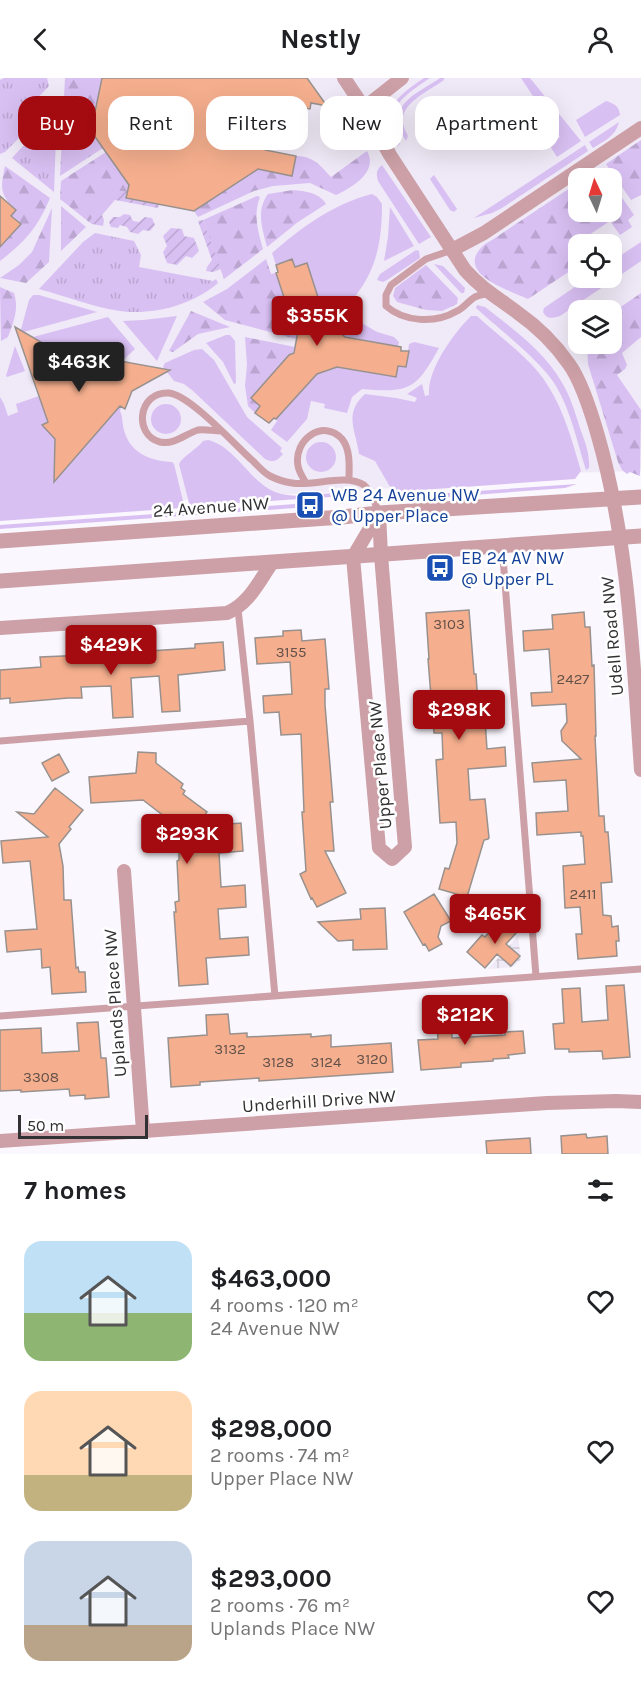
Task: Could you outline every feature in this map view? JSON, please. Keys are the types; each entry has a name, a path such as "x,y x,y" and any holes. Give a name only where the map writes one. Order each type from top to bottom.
{"street":[{"name":"Udell Road NW","path":"344,78 356,96"},
{"path":"379,96 402,78"},
{"path":"452,250 484,233 641,128"},
{"name":"Udell Road NW","path":"387,150 465,270 477,284 547,337 571,366 586,400 596,428 614,499 635,616 641,770"},
{"name":"24 Avenue NW","path":"0,541 380,513 641,497"},
{"path":"352,557 380,513"},
{"name":"Upper Place NW","path":"352,557 379,848 392,859 405,847 381,555 380,513"},
{"path":"0,581 641,536"},
{"path":"0,628 227,613 238,609 247,601 272,562"},
{"name":"Uplands Place NW","path":"124,871 143,1131"},
{"name":"Underhill Drive NW","path":"0,1142 547,1103 641,1102"}],"lane":[{"path":"452,250 426,259 391,285 386,295 386,306 394,313 412,319 429,320 458,311 476,297 489,293"},
{"path":"221,431 199,430 184,438 159,442 152,438 144,428 143,409 148,401 157,395 170,393 183,398 221,431 268,475 293,484 349,480 364,485 380,513"},
{"path":"306,483 298,467 298,455 305,439 312,433 320,432 329,432 341,439 346,448 349,463 349,480"},
{"path":"502,545 536,976"},
{"path":"238,609 275,996"},
{"path":"0,741 250,721"},
{"path":"0,1016 641,969"}],"shaded area":[{"path":"0,78 641,78 641,471 564,473 368,490 0,510"},
{"path":"518,936 521,959 513,967 488,969"}],"green space":[{"path":"4,78 47,78 49,86 40,96 18,96 18,139 0,154 0,80"},
{"path":"65,78 102,78 96,107 96,96 64,96"},
{"path":"424,78 430,78 403,98 400,96"},
{"path":"440,78 444,78 420,96 415,96 415,100 406,109 403,117 403,106 412,96"},
{"path":"521,78 530,78 545,96 533,96"},
{"path":"606,101 619,109 620,115 585,137 576,120"},
{"path":"559,114 581,141 557,157 553,150 559,150"},
{"path":"403,117 408,136 406,141 403,135"},
{"path":"619,122 612,135 593,148 589,142"},
{"path":"96,138 103,148 60,176 61,150 96,150"},
{"path":"641,140 641,195 631,200 622,187 622,168 609,168 606,164"},
{"path":"585,145 588,151 502,208 474,218"},
{"path":"19,150 56,150 54,192 12,158"},
{"path":"367,151 370,159 369,166 362,178 336,195 310,183 273,186 254,191 198,217 194,211 258,169 292,176 296,156 302,156 316,162 331,177"},
{"path":"106,152 129,185 127,192 114,191 89,222 60,199 61,181"},
{"path":"382,165 431,237 419,244 378,181 377,172"},
{"path":"5,166 50,198 30,233 0,261 0,247 21,224 11,216 16,210 4,195 2,180"},
{"path":"434,175 457,209 454,212 450,210 430,179"},
{"path":"568,189 568,222 608,222 590,234 568,234 568,272 528,299 500,287 481,274 476,267 475,258 483,246"},
{"path":"114,190 127,192 126,198 159,204 158,208 115,200 102,215 103,226 89,222"},
{"path":"293,190 316,195 326,204 298,222 267,247 261,219 264,200 268,194"},
{"path":"372,194 382,204 376,257 364,284 331,325 325,320 307,263 295,267 292,259 276,265 272,253 295,234 331,210"},
{"path":"257,196 260,197 257,223 263,249 224,279 203,220"},
{"path":"622,198 634,215 628,220 632,227 619,234 611,222 622,222"},
{"path":"61,206 86,227 61,251"},
{"path":"390,207 414,246 384,261 388,237"},
{"path":"52,208 49,262 26,283 0,278 19,265 32,252"},
{"path":"124,214 130,215 133,221 139,222 145,217 152,218 155,225 150,231 143,230 138,234 120,225 118,228 111,227 109,222 113,217 120,217"},
{"path":"203,220 221,269 213,272 206,271 212,260 198,221"},
{"path":"171,228 182,229 184,236 194,238 199,251 192,258 186,256 177,265 167,263 163,252 167,246 163,236"},
{"path":"95,233 134,241 141,255 139,267 213,281 216,279 218,283 188,301 166,309 142,312 109,309 39,289 83,242"},
{"path":"641,242 641,261 622,274 622,254"},
{"path":"416,250 419,251 420,258 387,280 383,282 377,280 380,274"},
{"path":"266,259 271,274 276,273 294,328 298,331 296,339 225,320 203,302 227,289"},
{"path":"434,264 443,266 465,288 464,293 461,293"},
{"path":"426,265 458,298 457,304 442,311 426,310 397,302 393,296 395,288"},
{"path":"0,287 14,293 16,304 14,320 8,337 1,341"},
{"path":"573,288 601,288 584,300 568,300 568,311 560,316 550,318 546,316 543,312 544,308"},
{"path":"641,293 641,337 622,353 622,306"},
{"path":"33,295 97,312 20,333 29,300"},
{"path":"477,305 485,307 517,332 554,370 572,404 587,448 589,468 586,470 570,416 556,386 530,356 476,308"},
{"path":"191,311 230,327 198,334 173,352 169,351"},
{"path":"177,316 157,361 123,321 143,320"},
{"path":"471,316 477,316 517,350 547,384 565,420 581,471 575,479 393,492 375,461 359,454 353,422 354,408 358,401 365,394 415,402 417,398 407,394 422,384 425,396 429,395 432,375 442,353"},
{"path":"108,317 135,349 122,361 70,352 71,345 51,348 33,337"},
{"path":"353,322 360,322 377,332 394,337 399,342 398,346 343,336 340,333"},
{"path":"230,335 235,341 236,383 234,384 223,362 206,343"},
{"path":"245,337 295,347 293,353 252,398 260,406 255,413 248,406 245,386 247,365"},
{"path":"414,342 439,348 424,373 410,386 391,390 362,389 352,397 347,413 324,408 325,404 311,401 307,419 287,442 271,430 276,419 317,374 337,367 395,377 398,366 406,367 409,344"},
{"path":"15,346 25,371 7,377 6,376"},
{"path":"202,349 214,360 247,417 282,448 280,451 283,454 277,460 265,459 192,390 174,381 163,367 165,363 194,350"},
{"path":"622,353 627,365 617,375 641,410 640,476 630,472 627,474 618,462 588,364 588,354"},
{"path":"39,396 48,422 42,425 55,439 55,481 120,406 124,430 131,445 149,458 174,464 184,505 181,508 0,521 0,397 8,416 18,412 16,404"},
{"path":"166,404 177,408 181,419 177,430 166,434 155,430 151,419 155,408"},
{"path":"208,440 227,450 259,482 278,493 302,496 344,492 346,496 192,506 189,503 179,464 203,441"},
{"path":"321,442 332,446 336,457 332,468 321,472 310,468 306,457 310,446"},
{"path":"577,484 565,488 393,501 390,497"},
{"path":"295,504 295,508 0,529 0,525"}],"building":[{"path":"102,78 307,78 320,96 320,105 311,103 310,109 308,109 308,96 206,96 206,150 265,150 296,156 292,176 258,169 194,211 126,198 129,185 96,138 96,107"},
{"path":"0,196 16,210 11,216 21,224 0,247"},
{"path":"292,259 295,267 307,263 325,319 345,337 401,347 401,351 409,351 406,367 398,366 396,377 337,367 317,374 276,419 274,418 269,423 255,413 260,406 251,398 289,355 294,353 298,331 294,328 276,273 278,272 276,265"},
{"path":"15,327 51,348 71,345 70,352 170,370 132,391 125,409 120,406 54,482 55,439 42,425 48,422"},
{"path":"469,610 478,705 484,705 487,749 505,747 506,766 468,769 470,800 485,799 489,838 484,840 467,897 439,889 445,868 449,869 457,843 456,822 440,823 436,760 443,759 442,733 434,733 426,613"},
{"path":"584,612 585,627 590,627 592,666 594,665 599,816 604,816 605,832 608,832 612,882 601,883 603,915 611,916 612,927 618,926 619,941 616,941 617,956 578,959 576,934 582,934 580,907 565,908 563,866 585,864 583,836 581,832 537,835 536,813 568,811 566,780 534,782 532,763 581,759 562,741 561,731 567,722 566,704 532,706 531,693 552,692 549,649 524,651 523,631 553,629 552,615"},
{"path":"301,630 302,641 325,639 329,689 325,689 325,705 333,802 330,802 334,851 325,851 346,893 317,907 300,874 306,871 302,812 304,812 301,734 281,735 279,712 264,713 263,696 292,694 290,662 257,664 255,638 283,636 283,631"},
{"path":"223,642 225,670 178,675 180,711 162,712 159,676 131,678 133,717 113,718 111,686 81,687 82,698 10,703 10,698 0,699 0,670 41,667 40,657 195,648 195,644"},
{"path":"138,752 156,753 156,763 183,784 181,788 185,791 183,794 207,812 196,827 241,823 243,851 219,853 221,887 245,885 246,907 218,909 220,939 248,937 249,955 206,958 208,984 179,986 174,912 176,912 175,902 179,901 177,861 179,860 179,848 204,847 143,800 91,803 89,777 136,773"},
{"path":"59,754 69,772 52,781 42,763"},
{"path":"55,788 83,810 59,844 63,866 64,900 71,900 76,968 78,967 79,972 85,972 86,992 52,994 50,967 42,968 41,949 7,952 5,931 37,929 30,861 3,863 1,841 48,837 17,812 34,814"},
{"path":"434,894 451,921 441,926 438,937 442,944 429,951 425,944 423,945 404,912"},
{"path":"385,908 387,949 353,950 353,940 338,941 318,922 361,919 360,909"},
{"path":"501,918 517,932 506,944 520,956 511,966 497,954 485,968 467,952 482,935 485,937"},
{"path":"624,985 630,1057 603,1059 602,1051 569,1052 569,1049 555,1049 553,1024 564,1023 562,989 580,988 582,1022 608,1020 606,986"},
{"path":"451,1007 452,1038 505,1035 505,1032 523,1031 525,1053 508,1055 509,1058 493,1059 493,1061 461,1063 461,1067 421,1070 418,1040 438,1039 436,1008"},
{"path":"228,1014 230,1034 247,1033 247,1037 331,1035 331,1047 391,1043 393,1072 259,1081 259,1078 200,1082 200,1085 171,1087 168,1038 207,1035 206,1015"},
{"path":"98,1022 101,1058 106,1058 109,1097 85,1099 85,1095 70,1096 69,1089 0,1091 0,1030 41,1028 42,1053 79,1051 77,1023"},
{"path":"586,1134 587,1138 607,1136 608,1154 562,1154 561,1136"},
{"path":"530,1138 531,1154 487,1154 486,1141"}],"place":[{"name":"WB 24 Avenue NW @ Upper Place","path":"310,505"},
{"name":"EB 24 AV NW @ Upper PL","path":"440,568"}]}
